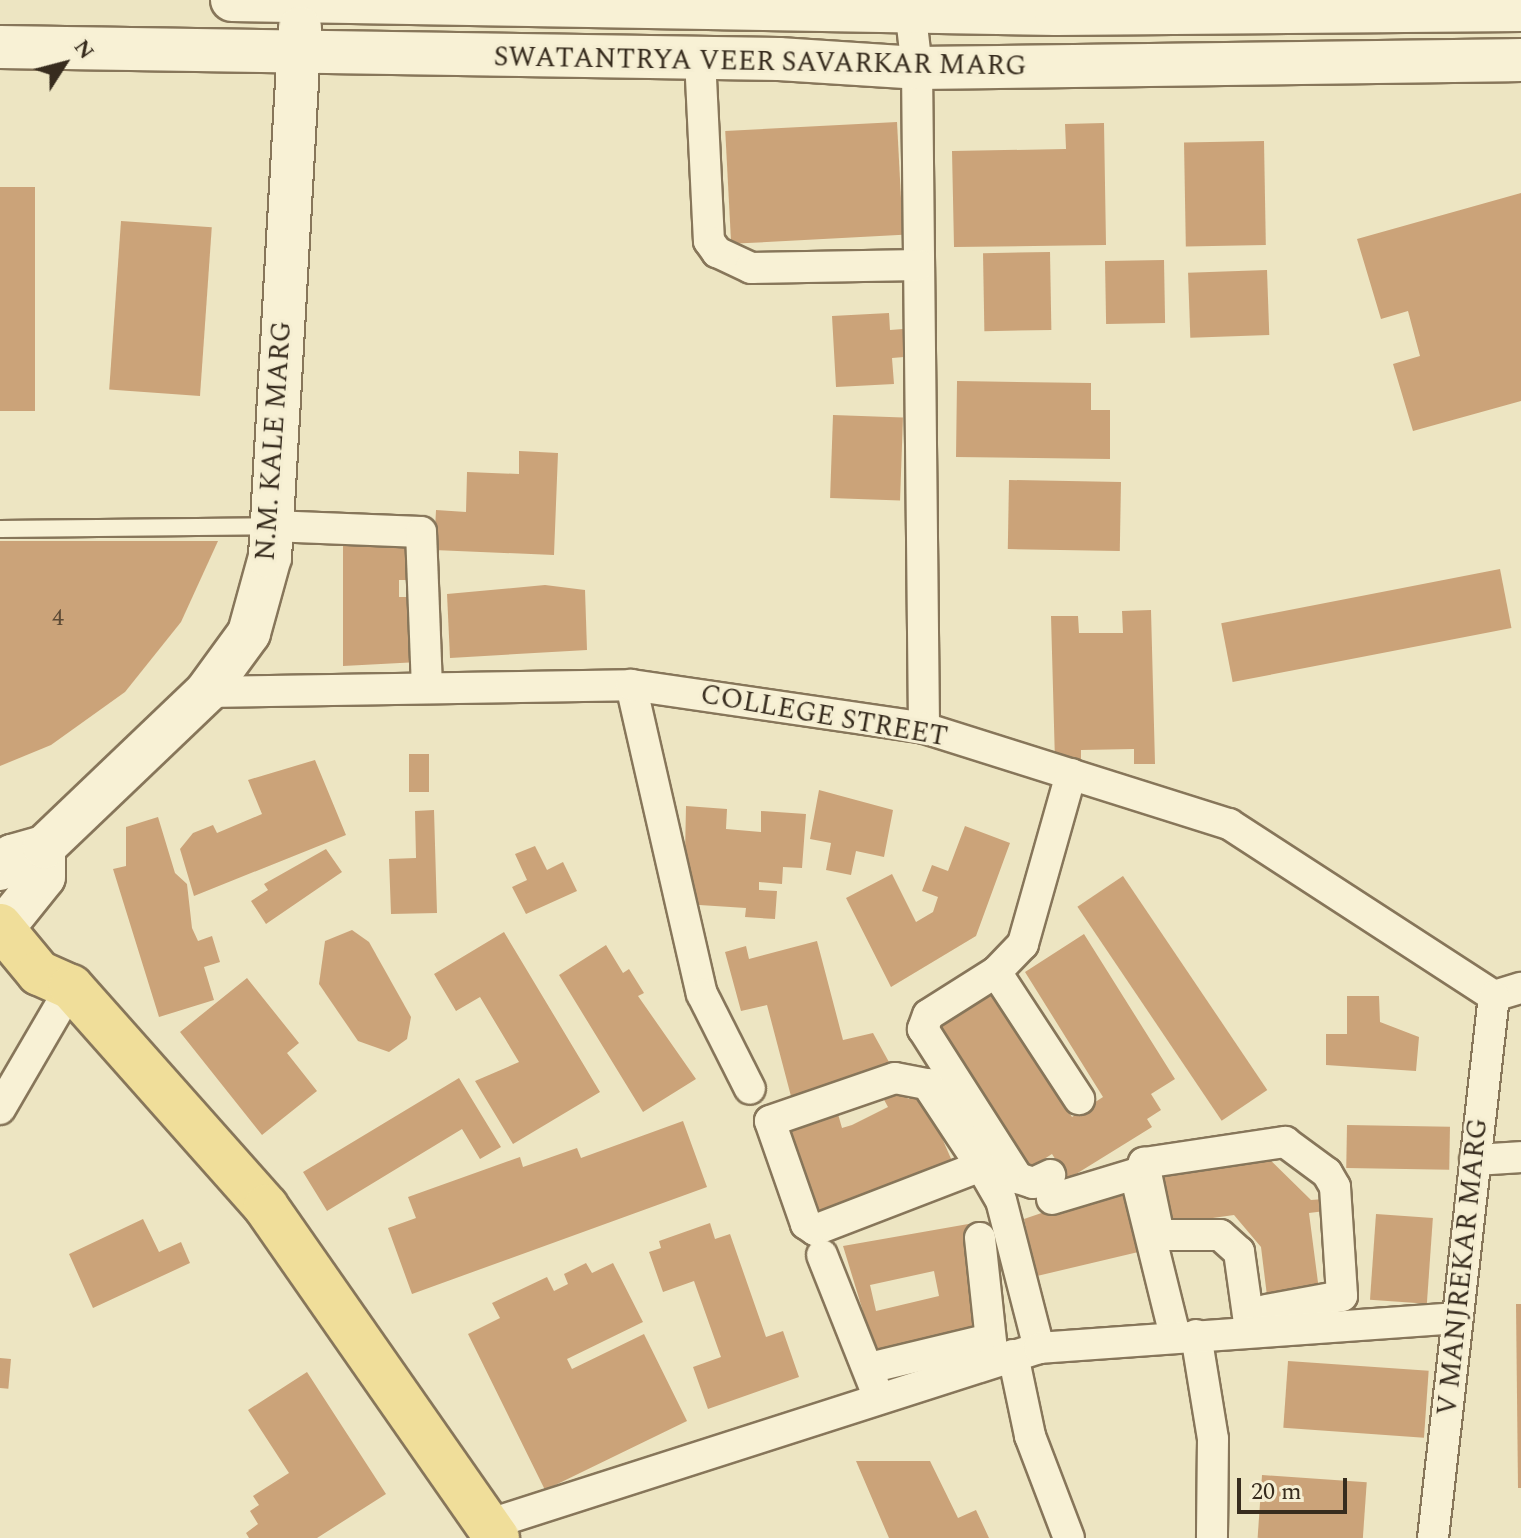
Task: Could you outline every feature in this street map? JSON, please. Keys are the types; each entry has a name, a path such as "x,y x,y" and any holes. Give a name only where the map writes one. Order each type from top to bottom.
{"main road":[{"name":"SWATANTRYA VEER SAVARKAR MARG","path":"232,0 1521,10"},
{"name":"N.M. KALE MARG","path":"44,847 206,692 249,633 271,526 302,2"},
{"name":"SWATANTRYA VEER SAVARKAR MARG","path":"0,47 299,56 700,58 917,68 1521,60"},
{"path":"0,869 12,856 44,847 44,877 6,913 39,973 71,987 266,1207 493,1531"}],"street":[{"path":"910,6 917,68 924,728"},
{"path":"700,58 709,241 717,252 751,268 919,265"},
{"path":"271,526 421,532 427,688"},
{"path":"631,685 702,994 750,1089"},
{"name":"COLLEGE STREET","path":"206,692 631,685 924,728 1229,824 1507,992"},
{"path":"1071,774 1023,944 996,972 928,1015 923,1029 1018,1178 1051,1187 1135,1174 1186,1336 1213,1439 1212,1538"},
{"path":"996,972 1079,1099"},
{"path":"0,1109 71,987"},
{"name":"V MANJREKAR MARG","path":"1433,1538 1475,1160 1507,992"},
{"path":"981,1166 815,1230 806,1224 770,1121 919,1077 981,1166 1014,1238 1009,1350"},
{"path":"1250,1321 1244,1264 1233,1244 1201,1233 1166,1240 1159,1235 1142,1170 1151,1158 1285,1142 1322,1167 1335,1187 1342,1296 1282,1318"},
{"path":"1475,1160 1521,1157"},
{"path":"980,1238 1030,1436 1069,1538"},
{"path":"822,1255 879,1398"},
{"path":"869,1368 1009,1350 1186,1336 1250,1321 1282,1318 1457,1318"},
{"path":"493,1531 1009,1350"}],"lane":[{"path":"0,529 271,526"}],"building":[{"path":"897,122 903,235 731,244 725,131"},
{"path":"1104,123 1106,245 954,247 952,151 1066,149 1065,124"},
{"path":"1264,141 1266,245 1186,246 1184,142"},
{"path":"0,187 35,187 35,411 0,411"},
{"path":"1521,193 1521,401 1413,431 1393,364 1420,356 1408,311 1381,319 1357,239"},
{"path":"121,221 212,227 200,396 109,390"},
{"path":"1050,252 1051,330 984,331 983,253"},
{"path":"1164,260 1165,323 1106,324 1105,261"},
{"path":"1267,270 1269,335 1190,338 1188,273"},
{"path":"889,313 890,330 903,329 904,357 892,358 894,384 836,387 832,316"},
{"path":"957,381 1091,383 1091,410 1110,410 1110,459 956,457"},
{"path":"833,415 903,417 900,500 830,498"},
{"path":"519,451 558,453 554,555 434,550 436,510 466,512 467,472 519,474"},
{"path":"1009,480 1121,482 1120,551 1008,549"},
{"path":"343,538 414,542 416,580 399,580 399,597 417,597 419,662 343,666"},
{"path":"0,541 218,541 181,622 125,692 51,745 0,766"},
{"path":"1500,569 1511,628 1233,682 1221,623"},
{"path":"545,585 585,590 587,650 450,658 447,594"},
{"path":"1151,610 1155,764 1134,764 1134,749 1081,750 1081,761 1055,762 1051,616 1078,616 1079,633 1123,633 1122,611"},
{"path":"409,754 429,754 429,792 409,792"},
{"path":"315,760 346,835 194,896 180,849 193,833 213,825 217,833 262,814 248,780"},
{"path":"819,790 893,810 884,857 856,851 851,875 826,870 831,843 810,839"},
{"path":"686,806 727,809 726,829 761,832 761,811 806,814 802,868 783,867 782,884 759,882 759,890 777,891 775,919 745,917 746,908 684,904"},
{"path":"434,810 437,913 391,914 389,859 416,858 415,811"},
{"path":"158,817 175,873 187,884 192,928 198,941 212,936 220,962 204,967 214,1000 159,1017 113,869 126,866 126,827"},
{"path":"965,826 1010,843 976,936 891,987 846,898 892,874 916,922 933,912 938,897 922,891 932,865 948,871"},
{"path":"535,846 547,870 563,862 577,891 526,914 512,887 527,880 515,854"},
{"path":"326,849 342,872 266,924 251,901 268,890 264,884"},
{"path":"1123,876 1267,1090 1222,1121 1077,907"},
{"path":"352,930 369,942 411,1017 407,1039 389,1052 358,1041 319,984 325,941"},
{"path":"504,932 600,1092 513,1144 475,1081 519,1062 480,997 456,1011 434,974"},
{"path":"1084,934 1175,1079 1151,1094 1161,1110 1147,1119 1152,1127 1068,1179 1052,1154 1022,1173 932,1029 993,991 1072,1117 1103,1097 1025,972"},
{"path":"817,941 843,1040 873,1033 895,1073 792,1100 767,1005 741,1011 725,952 746,946 749,959"},
{"path":"606,945 623,973 629,969 644,993 638,996 696,1079 643,1112 559,975"},
{"path":"247,978 299,1043 287,1053 317,1091 262,1135 180,1032"},
{"path":"1347,996 1379,996 1380,1022 1419,1037 1416,1071 1326,1065 1326,1034 1347,1034"},
{"path":"459,1078 501,1147 480,1159 462,1129 327,1211 303,1172"},
{"path":"903,1087 908,1099 922,1092 952,1161 816,1220 785,1132 818,1110 822,1120 838,1114 842,1128 852,1125 888,1107 882,1096"},
{"path":"683,1121 707,1187 412,1294 388,1228 416,1218 408,1197 520,1157 523,1167 577,1148 581,1158"},
{"path":"1347,1125 1450,1127 1449,1170 1346,1168"},
{"path":"1262,1152 1311,1200 1324,1199 1325,1211 1309,1213 1320,1298 1268,1304 1261,1247 1234,1215 1163,1225 1154,1168"},
{"path":"1135,1181 1151,1249 1037,1276 1024,1219"},
{"path":"1376,1214 1433,1218 1427,1304 1370,1300"},
{"path":"143,1219 159,1252 181,1242 190,1263 93,1308 69,1254"},
{"path":"710,1223 715,1239 730,1234 766,1337 783,1331 799,1377 708,1409 693,1367 721,1357 694,1281 663,1292 649,1252 661,1248 659,1241"},
{"path":"974,1223 977,1336 877,1357 843,1246","holes":["934,1271 939,1296 876,1311 870,1285"]},
{"path":"586,1263 592,1273 613,1263 643,1322 567,1359 572,1369 644,1334 687,1421 545,1490 468,1334 500,1318 492,1303 547,1277 554,1291 568,1284 564,1274"},
{"path":"1516,1304 1521,1304 1521,1488 1518,1488"},
{"path":"0,1358 11,1359 8,1389 0,1388"},
{"path":"1288,1361 1429,1371 1424,1438 1283,1428"},
{"path":"307,1372 386,1494 317,1538 249,1538 246,1533 258,1524 250,1511 259,1505 253,1496 289,1473 248,1410"},
{"path":"856,1461 930,1461 958,1518 976,1510 989,1538 889,1538"},
{"path":"1262,1475 1367,1482 1363,1538 1258,1538"}]}
